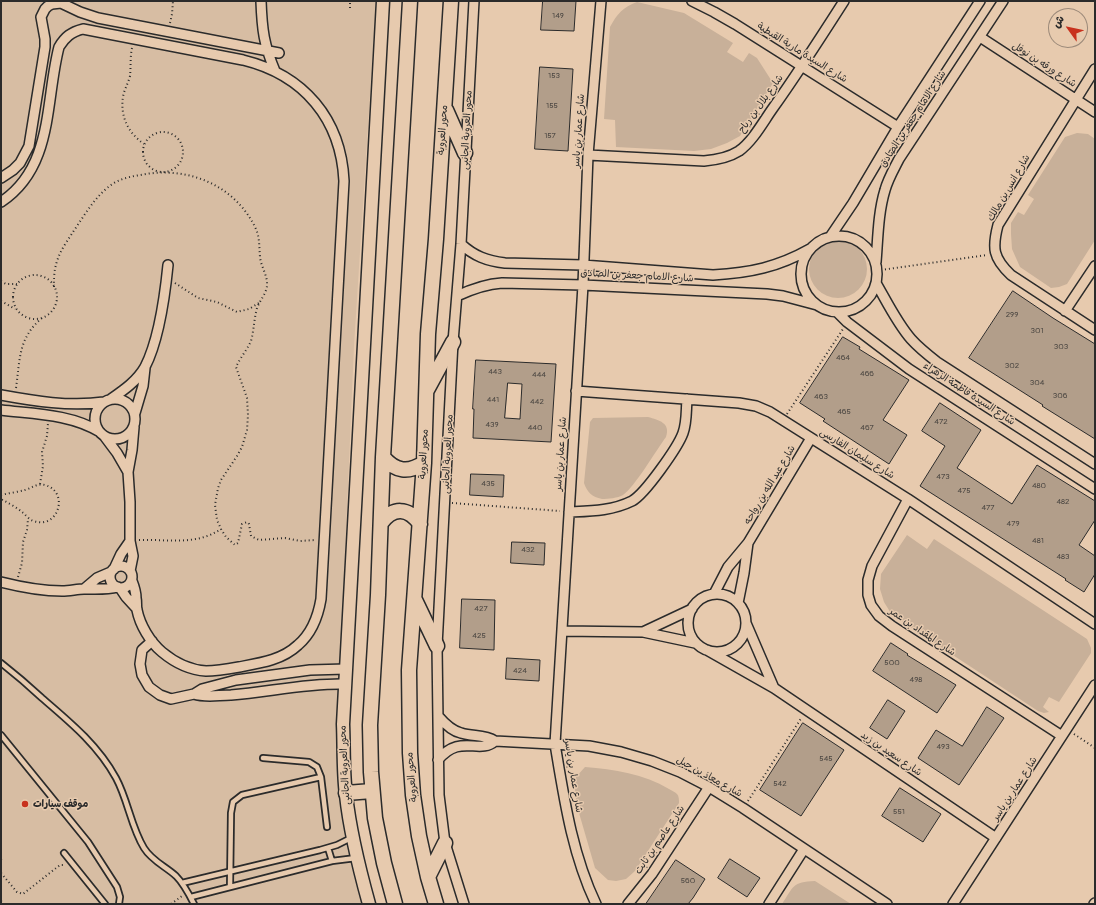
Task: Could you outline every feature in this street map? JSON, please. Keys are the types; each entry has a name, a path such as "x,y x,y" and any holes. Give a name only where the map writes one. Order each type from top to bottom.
{"main road":[{"path":"395,904 379,842 372,791 370,725 378,595 383,457 410,1"},
{"name":"محور العروبة","path":"436,904 428,877 419,836 410,753 409,670 424,463 428,334 452,3"},
{"path":"444,107 465,153"},
{"path":"426,392 453,342"},
{"path":"383,457 398,469 407,470 416,468 424,463"},
{"path":"381,523 386,516 393,512 401,511 409,513 415,517 420,524"},
{"path":"414,599 437,646"},
{"path":"346,793 372,791"},
{"path":"428,877 445,843"}],"street":[{"path":"261,1 266,49 275,71"},
{"name":"محور العروبة الجانبى","path":"369,904 352,837 346,793 343,724 383,1"},
{"name":"محور العروبة الجانبى","path":"464,904 445,843 439,795 437,646 453,342 461,244 474,1"},
{"name":"شارع عمار بن ياسر","path":"596,904 582,869 573,839 555,744 583,285 588,155 601,1"},
{"name":"شارع السيدة مارية القبطية","path":"692,1 735,24 898,127"},
{"name":"شارع بلال بن رباح","path":"588,155 704,161 727,157 738,151 747,143 802,66 844,1"},
{"name":"شارع الامام جعفر بن الصادق","path":"830,237 853,203 898,127 980,1"},
{"name":"شارع الامام جعفر بن الصادق","path":"877,266 880,213 890,176 899,159 1003,1"},
{"path":"1,178 13,170 20,162 29,146 45,47 41,17 45,9 50,4 57,3 71,5 98,18 266,49 280,53"},
{"path":"1,202 16,190 26,178 40,150 45,136 58,47 68,35 83,29 243,60 275,71 302,89 320,108 333,130 344,168 321,600 316,619 306,637 287,654 273,660 263,663 206,671 181,664 170,659 145,632 137,609 132,574 128,568 121,566 97,578 84,589"},
{"name":"شارع ورقه بن نوفل","path":"980,37 1095,112"},
{"name":"شارع انس بن مالك","path":"995,253 994,241 998,225 1095,69"},
{"path":"841,235 853,238 863,243 871,252 877,266 876,283 873,292 862,305 854,309 837,312 826,310 817,305 807,293 801,279 804,258 810,249 819,241 841,235"},
{"name":"شارع الامام جعفر بن الصادق","path":"461,244 480,258 492,262 583,265 713,275 752,271 791,260 810,249"},
{"path":"995,253 1002,266 1011,275 1095,330"},
{"path":"135,413 143,386 145,367 159,321 168,265"},
{"path":"1065,311 1095,266"},
{"name":"شارع السيدة فاطمة الزهراء","path":"876,283 899,322 910,338 921,349 937,362 1095,464"},
{"name":"شارع الامام جعفر بن الصادق","path":"457,296 477,287 489,284 583,285 767,294 783,296 817,305"},
{"name":"شارع السيدة فاطمة الزهراء","path":"837,312 910,369 1095,489"},
{"path":"128,472 118,453 102,434 95,422 95,416 100,406 127,388 145,367"},
{"name":"شارع سليمان الفارسى","path":"576,391 739,404 756,406 770,412 908,499 1095,624"},
{"path":"1,395 14,398 78,404 119,398 126,401 131,406 135,413 136,420 128,472 130,541 133,556 130,571"},
{"path":"569,512 610,508 632,501 648,488 681,439 686,422 687,400"},
{"path":"1,410 81,422 110,438 117,439 130,433 134,427"},
{"name":"شارع عبد الله بن رواحه","path":"714,594 728,567 748,542 811,438"},
{"name":"شارع المقداد بن عمر","path":"908,499 872,566 868,580 868,595 871,605 879,616 892,626 1064,733"},
{"path":"130,541 113,570 111,581 114,585 119,587 137,609"},
{"name":"شارع عبد الله بن رواحه","path":"738,603 748,542"},
{"path":"1,582 16,586 62,591 84,589 102,590 127,586 132,581"},
{"path":"695,643 688,630 688,622 692,609 697,602 705,596 714,594 727,596 738,603 742,609 746,623 774,688"},
{"path":"643,632 692,609"},
{"path":"562,631 643,632 695,643 707,650 723,652 730,649 742,638 746,623"},
{"path":"152,640 142,650 140,664 142,675 149,687 160,695 171,699 194,694 202,689 236,680 310,670 346,669"},
{"name":"شارع سعيد بن زيد","path":"707,650 774,688 996,838"},
{"path":"306,685 319,675 321,670"},
{"path":"194,694 201,697 247,693 323,683 345,684"},
{"name":"شارع عمار بن ياسر","path":"953,904 1095,685"},
{"name":"شارع معاذ بن جبل","path":"438,716 450,728 461,733 487,737 495,741 589,746 621,752 652,761 680,772 709,787 743,808 887,904"},
{"name":"شارع معاذ بن جبل","path":"438,760 445,752 455,747 462,745 486,746 495,741"},
{"name":"شارع عاصم بن ثابت","path":"628,904 652,874 709,787"},
{"path":"769,904 804,849"}],"lane":[{"path":"1,663 69,721 95,748 116,778 124,795 140,840 145,849 159,864 182,882 194,904"},
{"path":"1,735 88,842 117,887 120,897 119,904"},
{"path":"263,758 309,762 317,767 321,777 328,827"},
{"path":"230,887 231,807 237,798 247,793 321,777"},
{"path":"182,882 328,848 352,837"},
{"path":"328,848 332,861"},
{"path":"64,853 105,904"},
{"path":"191,897 332,861 357,858"}],"path":[{"path":"168,31 173,1"},
{"path":"350,1 350,8"},
{"path":"133,38 131,71 123,98 123,114 131,132 144,144"},
{"path":"14,398 23,342 31,330 52,311 56,302 54,268 57,258 79,224 103,192 115,182 132,176 162,172 172,170 180,163 183,153 182,143 170,132 160,131 150,136 144,144 142,153 146,163 153,169 162,172 191,175 228,193 243,209 251,220 258,234 260,243 260,258 267,282 266,293 257,309 251,340 236,367 247,398 248,422 242,447 218,488 215,509 217,520 226,537 235,545 238,543 242,524 246,522 249,524 251,536 258,540 285,538 300,541 324,540"},
{"path":"877,266 995,253"},
{"path":"16,309 13,294 17,284 25,278 34,275 44,277 54,287"},
{"path":"167,277 198,298 217,302 237,312 249,309 260,302"},
{"path":"1,281 6,284 17,284"},
{"path":"1,300 28,318 43,318"},
{"path":"783,420 848,322"},
{"path":"40,484 43,466 42,452 47,436 49,416"},
{"path":"1,494 27,490 40,484 51,487 58,495 60,501 58,511 51,520 46,522 35,522 28,518 22,511 1,499"},
{"path":"445,503 569,512"},
{"path":"16,586 22,563 23,542 27,530 28,518"},
{"path":"130,541 153,539 176,541 192,540 207,536 221,529"},
{"path":"743,808 806,710"},
{"path":"1064,733 1095,748"},
{"path":"1,873 17,892 23,894 60,865 67,866"},
{"path":"171,904 188,892"},
{"path":"1,900 4,904"}],"shaded area":[{"path":"1,1 376,1 354,346 337,752 341,797 363,904 1,904"},
{"path":"637,2 684,13 733,43 727,52 743,62 749,53 757,58 773,83 740,136 711,149 694,151 616,147 615,120 604,119 610,27 615,18 621,12 628,6"},
{"path":"1077,133 1088,134 1095,139 1095,240 1067,284 1051,288 1020,267 1012,249 1011,223 1018,212 1024,215 1034,199 1028,195 1065,137"},
{"path":"832,240 844,240 859,248 867,263 867,275 859,290 844,298 832,298 817,290 809,275 809,263 817,248"},
{"path":"648,417 663,423 667,428 667,432 666,437 639,477 628,491 621,496 602,499 593,495 588,491 584,483 590,422 593,418"},
{"path":"907,535 927,549 934,539 1087,639 1091,648 1091,653 1059,702 1049,697 1043,707 1049,712 1044,713 1038,711 892,615 884,602 880,589 881,574"},
{"path":"585,767 607,769 639,776 674,792 679,798 679,803 635,871 626,879 616,881 608,880 595,868 577,806 575,790 576,777"},
{"path":"815,881 851,904 782,904 794,886 802,882"}],"building":[{"path":"543,1 576,1 574,31 541,30"},
{"path":"540,67 573,69 568,151 535,149"},
{"path":"1013,291 1095,344 1095,439 969,358"},
{"path":"843,337 860,347 859,349 909,380 883,420 907,435 889,464 823,421 825,419 800,403"},
{"path":"476,360 556,364 551,442 473,438","holes":["508,383 522,384 520,419 505,418"]},
{"path":"940,403 981,430 957,468 1012,504 1037,465 1095,501 1095,520 1079,545 1095,556 1095,574 1084,592 920,486 945,446 922,431"},
{"path":"471,474 504,475 503,497 470,495"},
{"path":"512,542 545,543 544,565 511,563"},
{"path":"462,599 495,600 494,650 460,648"},
{"path":"891,643 908,654 907,655 956,685 937,713 873,671"},
{"path":"507,658 540,660 539,681 506,679"},
{"path":"888,700 905,711 887,739 870,728"},
{"path":"987,707 1004,718 959,785 918,758 936,730 962,746"},
{"path":"803,723 844,750 801,816 760,790"},
{"path":"900,788 941,814 923,842 882,816"},
{"path":"730,859 760,878 747,897 718,878"},
{"path":"676,860 705,879 693,898 688,904 646,904"}],"place":[{"name":"موقف سيارات","path":"25,804"}]}
